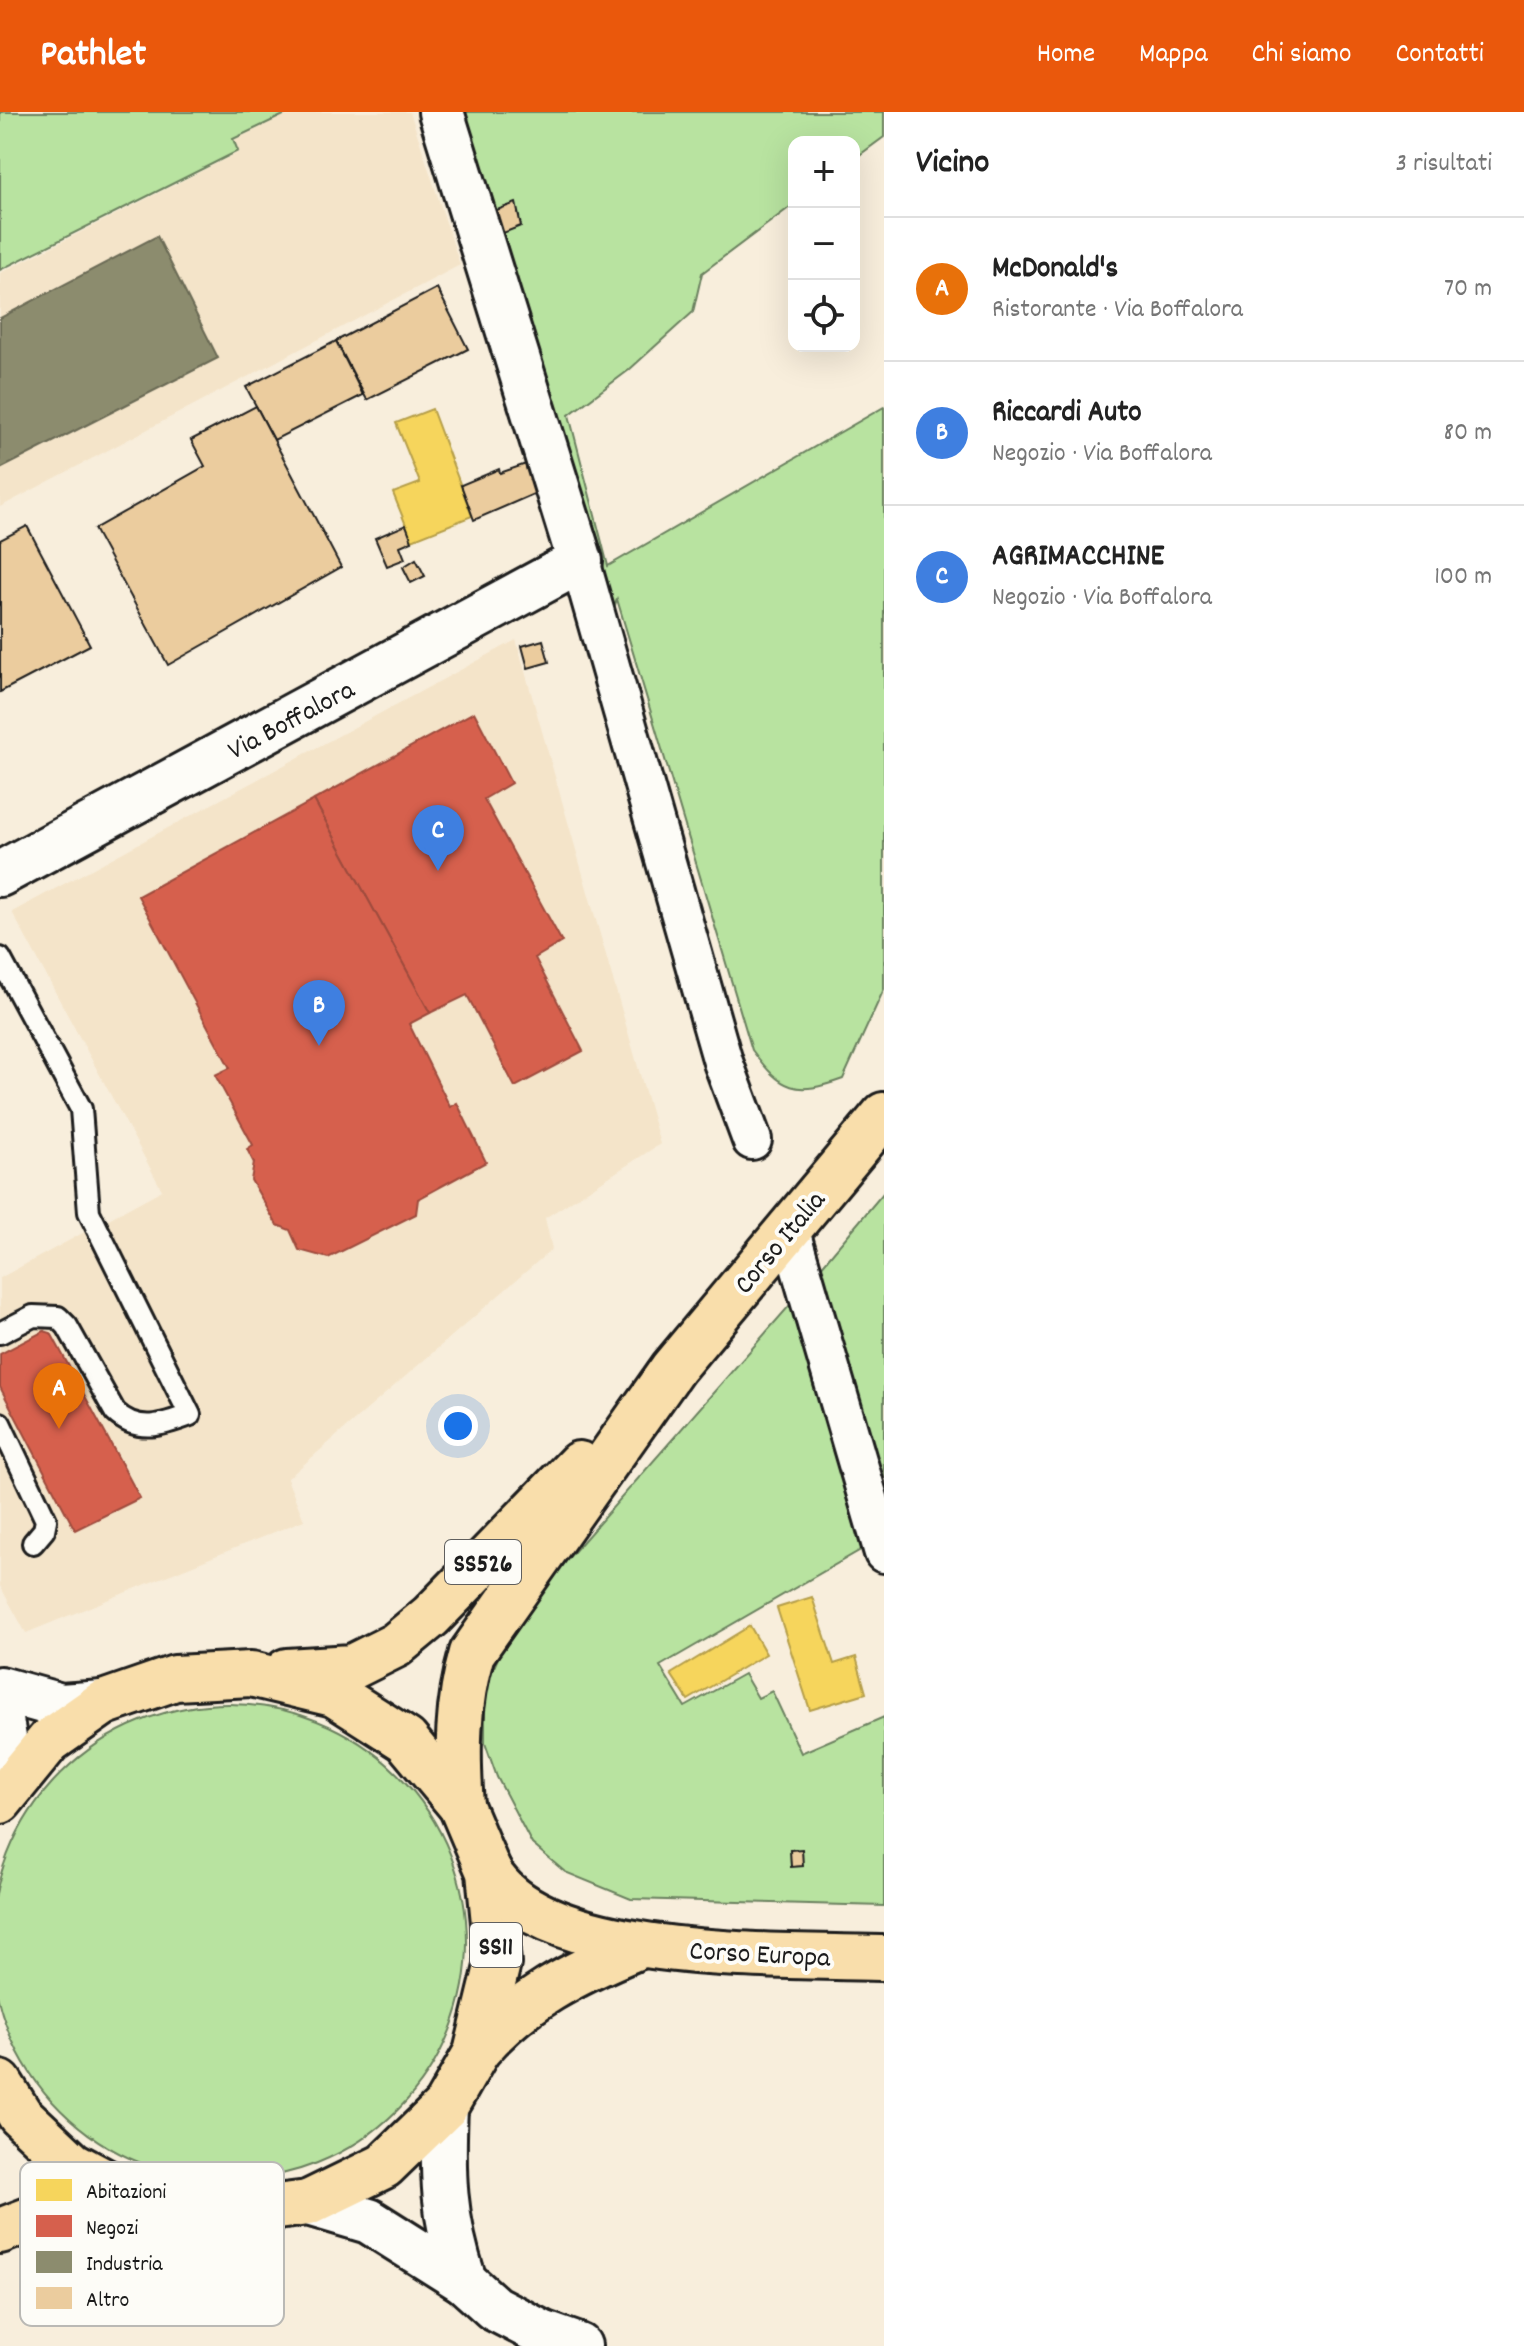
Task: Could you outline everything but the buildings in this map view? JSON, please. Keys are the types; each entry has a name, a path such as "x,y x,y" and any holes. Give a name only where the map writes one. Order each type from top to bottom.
{"main road":[{"name":"Corso Italia","path":"673,1368 884,1115"},
{"name":"SS526","path":"251,1674 352,1667 396,1645 431,1616 673,1368"},
{"name":"SS526","path":"461,1806 457,1746 461,1691 472,1653 673,1368"},
{"name":"Corso Europa","path":"3,1796 49,1741 103,1703 175,1678 251,1674 334,1694 406,1740 461,1806 489,1872 498,1963 476,2053"},
{"name":"Corso Europa","path":"489,1872 526,1906 546,1917 588,1935 637,1947 884,1958"},
{"name":"Corso Europa","path":"284,2206 308,2203 384,2166 445,2107 476,2053 499,2026 526,2003 590,1966 637,1947"},
{"name":"Corso Europa","path":"0,2083 20,2115 70,2162"},
{"path":"0,2231 20,2223"}],"street":[{"path":"441,112 580,561 723,1062 752,1140"},
{"name":"Via Boffalora","path":"0,874 580,561"},
{"path":"789,1228 884,1553"},
{"path":"0,1689 61,1706 103,1703"},
{"path":"0,1714 7,1756 3,1796"},
{"path":"445,2107 443,2203 450,2240 464,2281"},
{"path":"308,2203 369,2221 464,2281 494,2308 542,2333 579,2346"}],"lane":[{"path":"0,958 81,1109 89,1212 190,1415 158,1426 125,1421 115,1412 67,1326 58,1317 33,1316 0,1333"},
{"path":"0,1423 46,1520 44,1530 33,1543"}],"shaded area":[{"path":"292,112 410,112 460,265 0,507 0,273 239,152 234,140"},
{"path":"516,640 660,1144 545,1218 552,1249 287,1479 304,1520 26,1633 0,1586 0,1278 162,1190 12,912"}],"green space":[{"path":"0,112 290,112 233,139 238,151 0,270"},
{"path":"458,112 884,112 884,137 860,155 860,136 788,136 788,208 702,273 693,312 629,370 569,415 608,566 884,407 884,989 843,1079 813,1087 791,1086 772,1074 752,1050 617,599 614,608"},
{"path":"884,1192 884,1494 820,1268"},
{"path":"797,1297 864,1548 660,1666 685,1707 744,1674 758,1698 772,1691 801,1753 884,1717 884,1906 631,1899 565,1872 532,1844 497,1777 485,1743 485,1688 507,1637 558,1570"},
{"path":"229,1704 275,1708 341,1732 380,1758 413,1791 439,1830 457,1873 466,1919 463,1988 449,2033 427,2074 397,2110 361,2140 320,2162 284,2174 284,2162 138,2162 117,2152 78,2126 45,2093 19,2054 -1,2003 -1,1881 9,1851 31,1810 61,1774 97,1744 138,1722 183,1708"}],"place":[{"name":"AGRIMACCHINE","path":"438,871"},
{"name":"Riccardi Auto","path":"319,1046"},
{"name":"McDonald's","path":"59,1429"}]}
